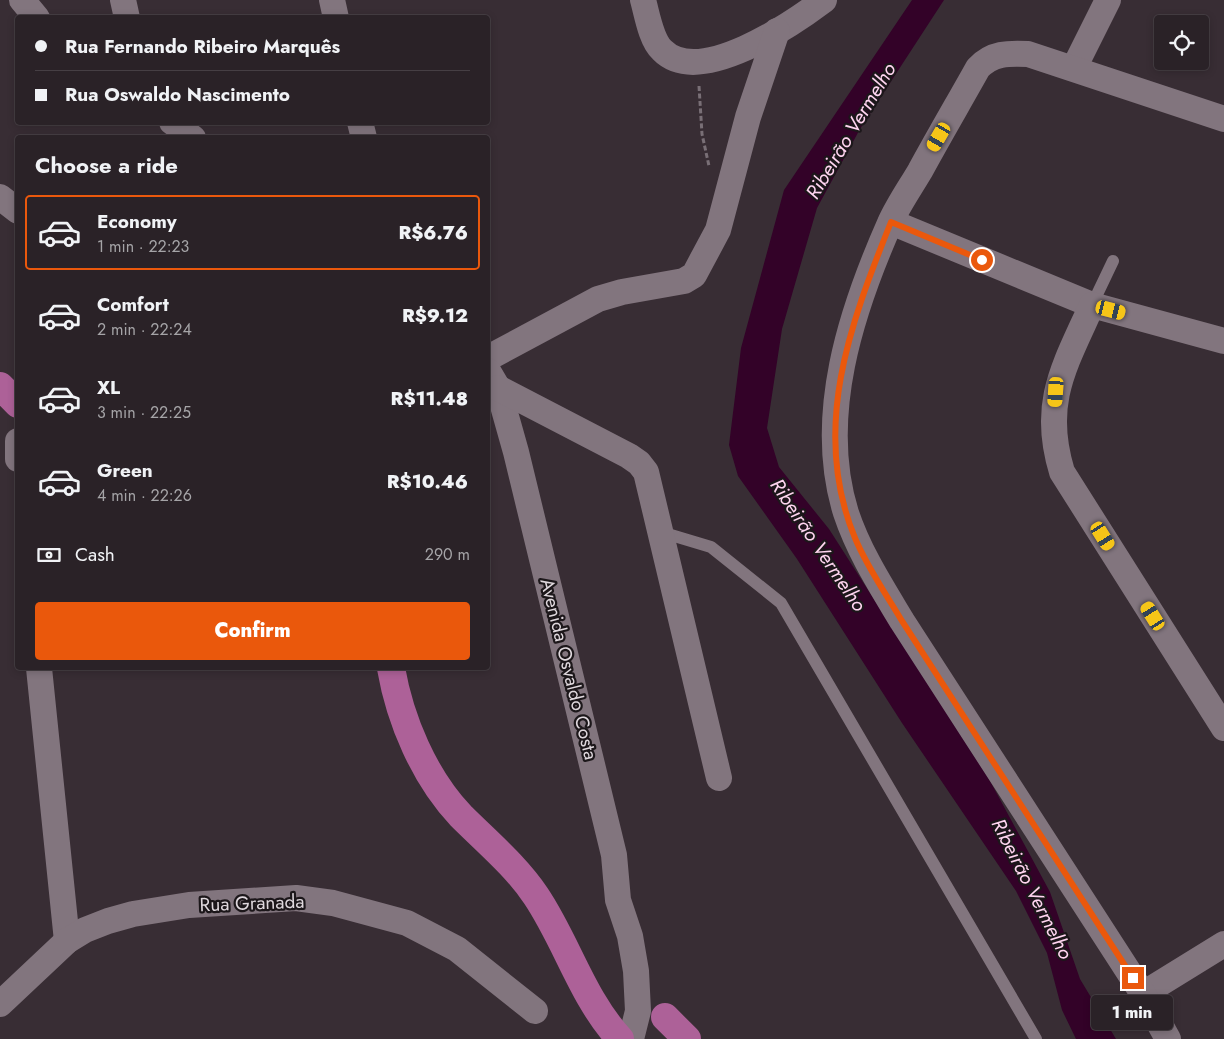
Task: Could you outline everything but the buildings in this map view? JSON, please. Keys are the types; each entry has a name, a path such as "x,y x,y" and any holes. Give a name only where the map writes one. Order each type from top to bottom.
{"main road":[{"path":"0,386 15,402"},
{"path":"0,403 15,405"},
{"path":"392,670 409,731 437,784 460,814 503,856 535,894 558,932 595,1007 620,1039"},
{"path":"668,1028 687,1039"}],"street":[{"path":"22,0 35,15"},
{"path":"123,0 126,15"},
{"path":"332,0 335,15"},
{"path":"643,0 660,49 675,59 697,63 731,53 777,31 798,20 824,0"},
{"path":"1074,68 1108,0"},
{"path":"490,357 598,299 622,292 684,281 694,275 718,230 748,117 777,31"},
{"path":"1168,1039 1143,994 902,621 868,564 846,511 835,444 838,389 844,353 860,300 891,222 978,68 990,58 1004,54 1028,54 1224,119"},
{"path":"176,125 189,135"},
{"path":"0,197 15,209"},
{"path":"891,222 1092,305 1224,341"},
{"path":"1092,305 1056,392 1053,428 1062,472 1224,728"},
{"path":"493,379 639,463 648,476 719,778"},
{"name":"Avenida Osvaldo Costa","path":"493,379 516,452 612,845 618,900 630,936 636,971 638,1011 631,1039"},
{"path":"39,670 67,941"},
{"name":"Rua Granada","path":"0,1004 67,941 85,930 108,921 157,909 259,899 296,898 333,903 407,923 457,949 535,1011"},
{"path":"1143,994 1224,944"},
{"name":"Avenida Osvaldo Costa","path":"636,971 668,1028"}],"lane":[{"path":"1092,305 1113,261"},
{"path":"661,532 711,547 781,603 1036,1039"}],"path":[{"path":"697,63 702,134 709,168"}],"water":[{"name":"Ribeirão Vermelho","path":"912,0 944,0 860,129 817,208 782,329 767,428 779,467 829,529 989,779 1050,892 1080,979 1116,1039 1076,1039 1062,1010 1047,953 1016,891 902,723 797,559 738,476 729,445 741,348 784,190"}],"route":[{"path":"982,260 891,222 860,300 844,353 838,389 835,444 846,511 855,538 868,564 902,621 1133,978"}]}
